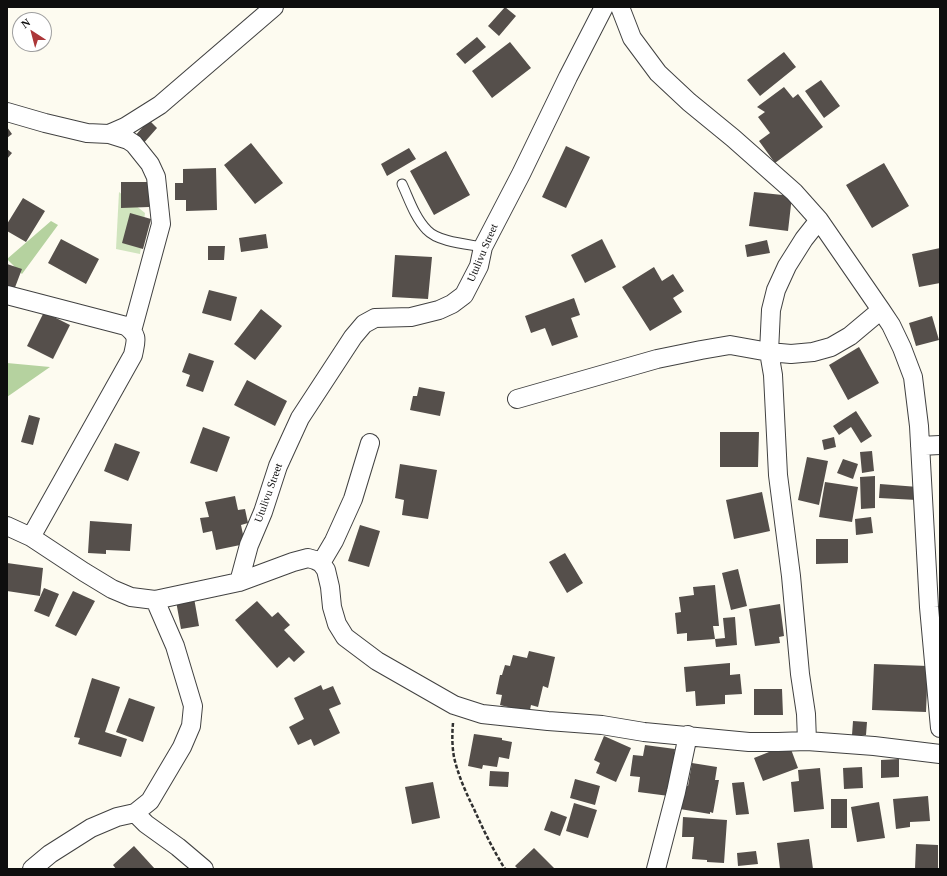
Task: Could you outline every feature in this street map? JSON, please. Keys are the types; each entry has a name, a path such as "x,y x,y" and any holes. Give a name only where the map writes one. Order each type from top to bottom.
{"street":[{"path":"109,134 125,127 160,105 274,7"},
{"name":"Utulivu Street","path":"239,582 249,545 263,512 281,459 300,418 353,337 364,324 375,318 411,317 439,310 452,304 464,295 479,266 483,247 604,7"},
{"path":"620,7 632,38 658,73 689,102 733,138 794,192 819,220 891,325 902,348 913,377 933,556 932,646 940,728"},
{"path":"7,112 87,134 109,134 128,140 134,144 150,164 156,177 161,224 132,331"},
{"path":"807,741 806,714 800,674 791,576 778,475 773,375 769,352 771,310 776,290 787,266 804,239 819,220"},
{"path":"7,295 126,326 132,331 136,338 133,355 31,537"},
{"path":"517,399 657,359 730,345 769,352 791,354 813,352 831,347 850,336 881,310"},
{"path":"321,563 334,541 353,499 370,443"},
{"path":"920,446 940,445"},
{"path":"7,526 31,537 112,589 131,597 155,600 239,582 300,560 308,558 315,560 321,563 326,570 330,586 332,607 337,624 346,637 377,661 454,705 482,714 602,725 644,732 749,742 807,741 874,746 940,754"},
{"path":"32,869 50,854 91,828 117,817 135,813 150,801 182,747 190,726 193,706 175,646 155,600"},
{"path":"656,869 671,813 688,735"},
{"path":"135,813 146,824 178,847 204,869"}],"lane":[{"path":"402,184 419,219 427,231 442,239 483,247"}],"path":[{"path":"454,705 452,738 454,758 470,803 505,869"}],"green space":[{"path":"119,192 145,213 140,254 116,249"},
{"path":"51,221 58,225 22,274 7,259"},
{"path":"7,363 50,367 7,397"}],"building":[{"path":"505,7 516,16 499,36 488,26"},
{"path":"477,37 486,47 465,64 456,54"},
{"path":"510,42 531,68 492,98 472,71"},
{"path":"784,52 796,67 760,96 747,80"},
{"path":"821,80 840,106 824,118 805,91"},
{"path":"784,87 793,98 798,94 823,127 775,163 759,141 770,133 758,117 765,112 757,107"},
{"path":"149,120 157,128 142,145 134,137"},
{"path":"7,127 12,134 7,138"},
{"path":"251,143 283,183 255,204 224,165"},
{"path":"566,146 590,157 566,208 542,197"},
{"path":"409,148 416,159 387,176 381,164"},
{"path":"7,149 12,153 7,159"},
{"path":"446,151 470,195 434,215 410,171"},
{"path":"884,163 909,206 872,228 846,185"},
{"path":"216,168 217,210 186,211 186,200 175,200 175,183 183,183 183,169"},
{"path":"121,182 149,182 149,207 121,208"},
{"path":"754,192 792,196 788,231 749,226"},
{"path":"23,198 45,211 26,242 7,231 7,224"},
{"path":"130,213 151,219 143,249 122,243"},
{"path":"266,234 268,248 241,252 239,238"},
{"path":"61,239 99,259 86,284 48,263"},
{"path":"602,239 616,267 585,283 571,255"},
{"path":"767,240 770,253 747,257 745,245"},
{"path":"208,246 225,246 224,260 208,260"},
{"path":"940,248 940,283 919,287 912,254"},
{"path":"395,255 432,257 428,299 392,297"},
{"path":"7,264 22,269 14,290 7,288"},
{"path":"654,267 662,281 673,274 684,291 673,298 682,312 650,331 622,287"},
{"path":"209,290 237,297 231,321 202,313"},
{"path":"574,298 580,315 571,318 578,337 552,346 545,328 531,333 525,316"},
{"path":"261,309 282,326 255,360 234,344"},
{"path":"44,312 70,325 53,359 27,346"},
{"path":"932,316 939,340 916,346 909,323"},
{"path":"859,347 879,383 848,400 829,365"},
{"path":"189,353 214,361 203,392 186,386 190,375 182,372"},
{"path":"247,380 287,401 275,426 234,405"},
{"path":"419,387 445,392 440,416 410,410 413,396 417,396"},
{"path":"856,411 872,436 861,443 851,427 839,435 833,426"},
{"path":"29,415 40,418 33,445 21,442"},
{"path":"203,427 230,437 217,472 190,463"},
{"path":"720,432 759,432 758,467 720,467"},
{"path":"834,437 836,447 824,450 822,440"},
{"path":"115,443 140,452 128,481 104,471"},
{"path":"872,451 874,471 862,473 860,452"},
{"path":"807,457 828,461 819,505 798,500"},
{"path":"843,459 858,464 853,479 837,473"},
{"path":"400,464 437,470 428,519 402,515 404,500 395,498"},
{"path":"875,476 875,508 861,509 860,477"},
{"path":"825,482 858,487 852,522 819,517"},
{"path":"880,484 918,487 917,500 879,498"},
{"path":"762,492 770,531 734,539 726,500"},
{"path":"235,496 238,510 245,509 248,523 241,525 245,544 216,550 212,531 203,533 200,518 209,517 205,502"},
{"path":"871,517 873,533 856,535 855,519"},
{"path":"90,521 132,524 130,551 106,550 106,554 88,553"},
{"path":"360,525 380,531 369,567 348,561"},
{"path":"816,539 848,539 848,563 816,564"},
{"path":"565,553 583,583 567,593 549,562"},
{"path":"7,563 43,568 40,596 7,591"},
{"path":"738,569 747,606 731,610 722,573"},
{"path":"715,585 719,626 713,626 715,639 687,641 687,633 677,634 675,613 681,612 679,597 694,595 693,587"},
{"path":"44,588 59,594 49,617 34,611"},
{"path":"73,591 95,601 76,636 55,626"},
{"path":"194,598 199,626 181,629 176,601"},
{"path":"257,601 272,617 278,612 290,625 284,630 305,652 294,662 289,657 277,668 235,620"},
{"path":"780,604 784,636 779,637 780,643 755,646 749,609"},
{"path":"735,617 737,645 716,647 715,639 725,638 723,618"},
{"path":"529,651 555,657 548,688 543,686 538,707 531,705 529,715 500,705 502,695 496,694 500,675 502,675 505,665 510,666 513,655 527,658"},
{"path":"730,663 730,675 740,674 742,694 725,695 725,704 696,706 695,691 686,692 684,667"},
{"path":"874,664 928,666 926,712 872,710"},
{"path":"92,678 120,687 105,732 127,739 121,757 78,744 80,738 74,737"},
{"path":"321,685 323,690 333,686 341,704 329,709 340,733 314,746 311,739 298,745 289,727 304,719 294,698"},
{"path":"754,689 782,689 783,715 754,715"},
{"path":"129,698 155,707 143,742 116,732"},
{"path":"853,721 867,722 866,735 852,735"},
{"path":"474,734 502,738 502,740 512,742 509,759 499,757 497,767 483,765 482,769 468,766"},
{"path":"604,736 631,748 616,782 596,773 600,763 594,760"},
{"path":"789,744 798,768 763,781 754,758"},
{"path":"645,745 675,749 669,796 638,792 640,777 630,776 633,755 643,756"},
{"path":"899,759 899,777 881,778 881,760"},
{"path":"692,763 717,767 715,780 719,780 713,813 710,812 710,814 680,809 684,785 688,786"},
{"path":"862,767 863,788 844,789 843,768"},
{"path":"820,768 824,809 794,812 791,782 799,781 798,770"},
{"path":"490,771 509,772 508,787 489,786"},
{"path":"575,779 600,786 595,805 570,798"},
{"path":"433,782 440,818 412,824 405,787"},
{"path":"744,782 749,814 736,815 732,783"},
{"path":"928,796 930,821 910,822 910,827 896,829 893,799"},
{"path":"831,799 847,799 847,828 831,828"},
{"path":"879,802 885,838 857,842 851,807"},
{"path":"574,803 597,810 588,838 566,831"},
{"path":"551,811 567,817 560,836 544,830"},
{"path":"683,817 727,820 724,863 692,859 694,837 682,837"},
{"path":"809,839 813,869 780,869 777,843"},
{"path":"916,844 938,845 938,869 915,869"},
{"path":"134,846 155,869 116,869 113,865"},
{"path":"534,848 555,869 518,869 515,866"},
{"path":"756,851 758,864 738,866 737,853"}]}
